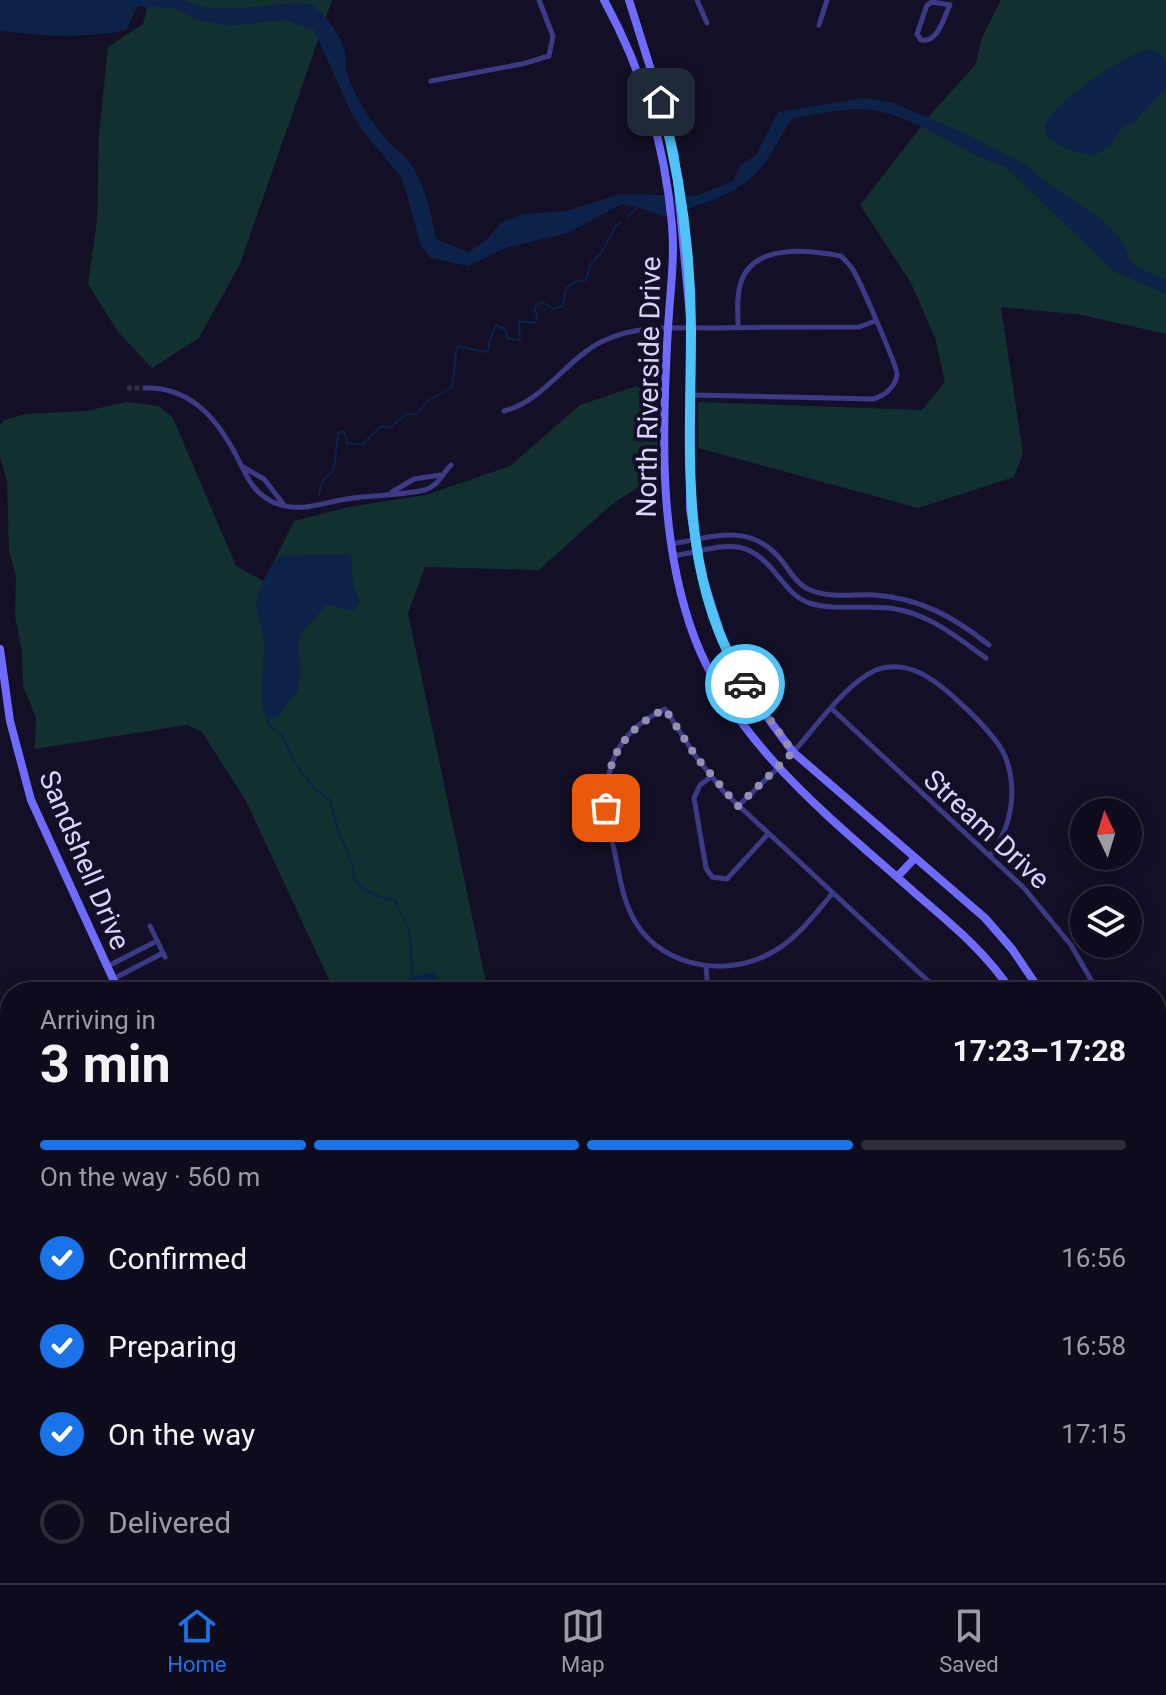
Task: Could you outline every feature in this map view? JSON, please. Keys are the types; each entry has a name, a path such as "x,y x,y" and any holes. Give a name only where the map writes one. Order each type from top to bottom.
{"main road":[{"name":"North Riverside Drive","path":"604,0 641,78 671,222 672,285 665,468 669,544 682,603 696,641 715,681 742,723 779,767 807,797 974,944 1004,982"},
{"name":"North Riverside Drive","path":"629,0 661,102 677,175 691,327 690,484 694,540 708,598 734,666 793,752 985,918 1012,949 1034,982"},
{"name":"Sandshell Drive","path":"0,649 10,721 31,800 114,982"},
{"path":"779,767 793,752"},
{"path":"897,877 914,859"}],"street":[{"path":"431,81 539,60 550,55 553,36 539,0"},
{"path":"697,0 707,23"},
{"path":"819,25 827,0"},
{"path":"951,2 934,38 921,40 917,34 927,5 951,2"},
{"path":"690,395 873,399 891,389 897,375 892,356 855,272 841,256 787,252 764,257 744,274 738,297 738,326"},
{"path":"504,411 526,403 581,354 603,341 635,330 738,326 859,327 875,321"},
{"path":"146,388 181,395 196,403 220,428 251,486 268,500 285,506 310,508 344,500 425,490 439,482 440,475"},
{"path":"391,493 414,479 440,475 451,465"},
{"path":"242,467 264,479 285,506"},
{"path":"669,544 731,534 752,537 775,552 805,588 821,593 891,596 914,601 955,619 989,645"},
{"path":"671,556 732,546 754,551 799,598 819,605 890,608 911,613 948,629 986,658"},
{"path":"793,752 859,681 878,669 902,667 921,673 957,700 997,741 1010,776 1012,803 1006,828 991,855"},
{"path":"832,894 795,936 755,961 736,966 706,966 668,954 639,927 625,900 607,818 608,777 618,749 633,729 665,709 711,777 738,806 930,982"},
{"name":"Stream Drive","path":"832,709 991,855 1052,920 1092,982"},
{"path":"738,806 779,767"},
{"path":"711,777 700,785 694,798 706,868 712,877 727,879 768,834"},
{"path":"112,979 164,955 150,926"},
{"path":"107,967 157,941"},
{"path":"706,966 707,982"}],"green space":[{"path":"149,0 332,0 240,264 199,338 152,368 118,332 88,284 97,220 99,133 108,47 143,24"},
{"path":"1001,0 1166,0 1166,334 1082,315 1001,307 1023,454 1014,477 918,508 698,448 698,402 922,410 945,382 935,338 911,283 860,205 930,115 976,64 981,40"},
{"path":"636,386 658,400 657,475 611,505 539,570 425,567 408,613 486,982 330,982 246,801 202,732 187,725 35,749 36,718 23,686 22,652 15,615 16,576 9,551 7,481 0,457 0,425 4,420 25,414 86,411 127,402 159,406 173,418 236,566 264,581 294,521 348,507 426,495 510,466 580,405"}],"water":[{"path":"0,0 183,0 229,9 309,4 325,17 340,39 345,51 346,69 362,106 387,141 407,159 418,177 436,239 469,252 487,239 501,223 523,214 567,211 620,194 696,196 733,181 740,166 756,155 778,112 862,98 891,102 969,135 1028,166 1102,220 1125,246 1129,261 1166,279 1166,294 1113,271 1006,167 914,123 875,111 855,109 793,118 758,171 737,188 701,204 663,217 621,204 568,233 505,248 468,266 431,258 421,246 402,178 361,129 314,30 284,20 228,26 195,19 173,8 138,6 126,30 79,36 16,33 0,31"},
{"path":"1151,49 1166,61 1166,88 1133,123 1122,128 1110,146 1093,156 1065,148 1047,136 1048,121 1072,95 1125,59"},
{"path":"351,555 353,585 360,601 354,610 327,605 300,634 298,689 278,716 269,717 262,701 264,640 256,603 266,575 281,556"},
{"path":"431,972 437,982 406,982"}],"waterway":[{"path":"627,218 637,207"},
{"path":"319,495 322,482 334,469 338,433 344,431 347,443 362,445 381,426 390,428 406,414 416,414 427,402 452,387 457,346 485,352 489,349 496,325 506,330 507,338 520,340 519,321 535,323 535,308 542,302 553,309 563,306 566,288 577,281 586,280 591,264 621,222"},
{"path":"267,716 269,726 282,734 302,773 315,789 330,800 352,863 354,879 362,888 395,901 409,930 413,979"}],"tunnel":[{"path":"127,388 146,388"}],"way so far":[{"path":"606,808 608,777 618,749 633,729 665,709 697,758 738,806 793,752 745,684"}],"route":[{"path":"661,102 675,156 688,281 691,327 690,509 694,540 708,598 724,644 745,684"}]}
